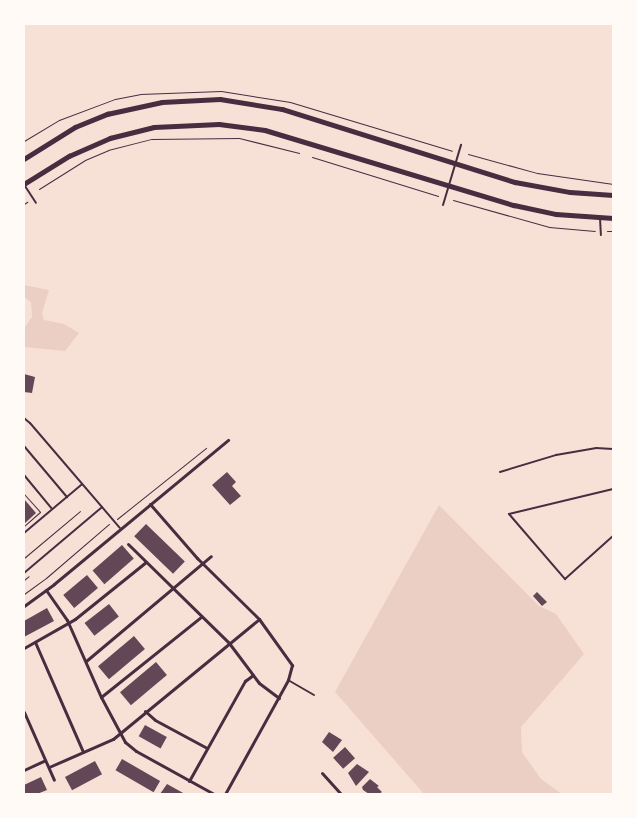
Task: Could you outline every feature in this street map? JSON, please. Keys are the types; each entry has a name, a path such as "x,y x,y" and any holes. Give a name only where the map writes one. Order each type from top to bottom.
{"main road":[{"path":"24,159 75,128 106,114 162,102 220,99 282,109 539,188 613,195"},
{"path":"24,184 69,156 110,138 154,127 212,124 265,130 537,211 613,218"}],"street":[{"path":"24,606 228,440"},
{"path":"150,504 203,563 259,619 292,665 288,680 279,698 225,794"},
{"path":"128,544 229,643 265,689 279,698"},
{"path":"86,661 174,589 210,556"},
{"path":"24,648 68,623 146,562"},
{"path":"46,590 68,623 119,733 136,751 214,794"},
{"path":"101,697 202,616"},
{"path":"48,767 113,739 259,619"},
{"path":"35,642 84,752"},
{"path":"189,781 245,681 253,675"},
{"path":"145,711 155,720 207,748"},
{"path":"24,712 54,780"},
{"path":"24,770 45,760"},
{"path":"322,774 342,794"}],"lane":[{"path":"443,205 462,145"},
{"path":"24,184 36,203"},
{"path":"600,218 601,235"},
{"path":"24,418 120,528"},
{"path":"24,446 67,497"},
{"path":"500,472 556,455 596,448 613,449"},
{"path":"24,475 52,509"},
{"path":"24,533 82,484"},
{"path":"613,490 509,514 565,579 613,536"},
{"path":"24,573 102,507"},
{"path":"288,680 314,695"}],"path":[{"path":"24,141 59,120 115,99 140,94 221,90 290,102 452,151"},
{"path":"39,189 90,158 108,150 151,139 232,138 299,153"},
{"path":"468,154 537,173 613,184"},
{"path":"312,157 438,196"},
{"path":"453,200 549,227 595,230"},
{"path":"24,204 28,202"},
{"path":"607,231 613,231"},
{"path":"24,494 40,512 24,526"},
{"path":"24,558 80,511"},
{"path":"24,580 29,576"}],"shaded area":[{"path":"24,285 49,290 42,313 44,320 64,324 79,333 65,351 24,347 24,328 32,317 31,302 24,297"},
{"path":"439,505 539,606 556,614 584,654 521,727 522,752 541,779 562,794 424,794 335,692"}],"building":[{"path":"24,374 35,377 32,393 24,392"},
{"path":"227,472 236,482 232,486 241,496 230,505 212,485"},
{"path":"24,499 36,513 24,524"},
{"path":"146,524 185,562 173,574 134,536"},
{"path":"122,545 134,559 104,584 93,571"},
{"path":"87,575 98,588 74,608 63,595"},
{"path":"537,592 547,602 542,606 533,596"},
{"path":"109,604 119,617 94,636 85,623"},
{"path":"47,608 54,621 24,637 24,621"},
{"path":"134,636 145,649 109,679 98,666"},
{"path":"156,662 167,675 131,705 120,692"},
{"path":"145,725 167,737 161,748 139,736"},
{"path":"329,732 342,740 333,752 322,742"},
{"path":"345,747 355,758 343,769 333,758"},
{"path":"122,759 160,781 154,792 116,770"},
{"path":"95,761 102,774 72,790 65,777"},
{"path":"357,764 369,772 356,786 348,773"},
{"path":"41,777 47,790 37,794 24,794 24,785"},
{"path":"370,779 379,786 377,787 382,792 379,794 369,794 363,790 362,787"},
{"path":"167,784 185,794 160,794"}]}
